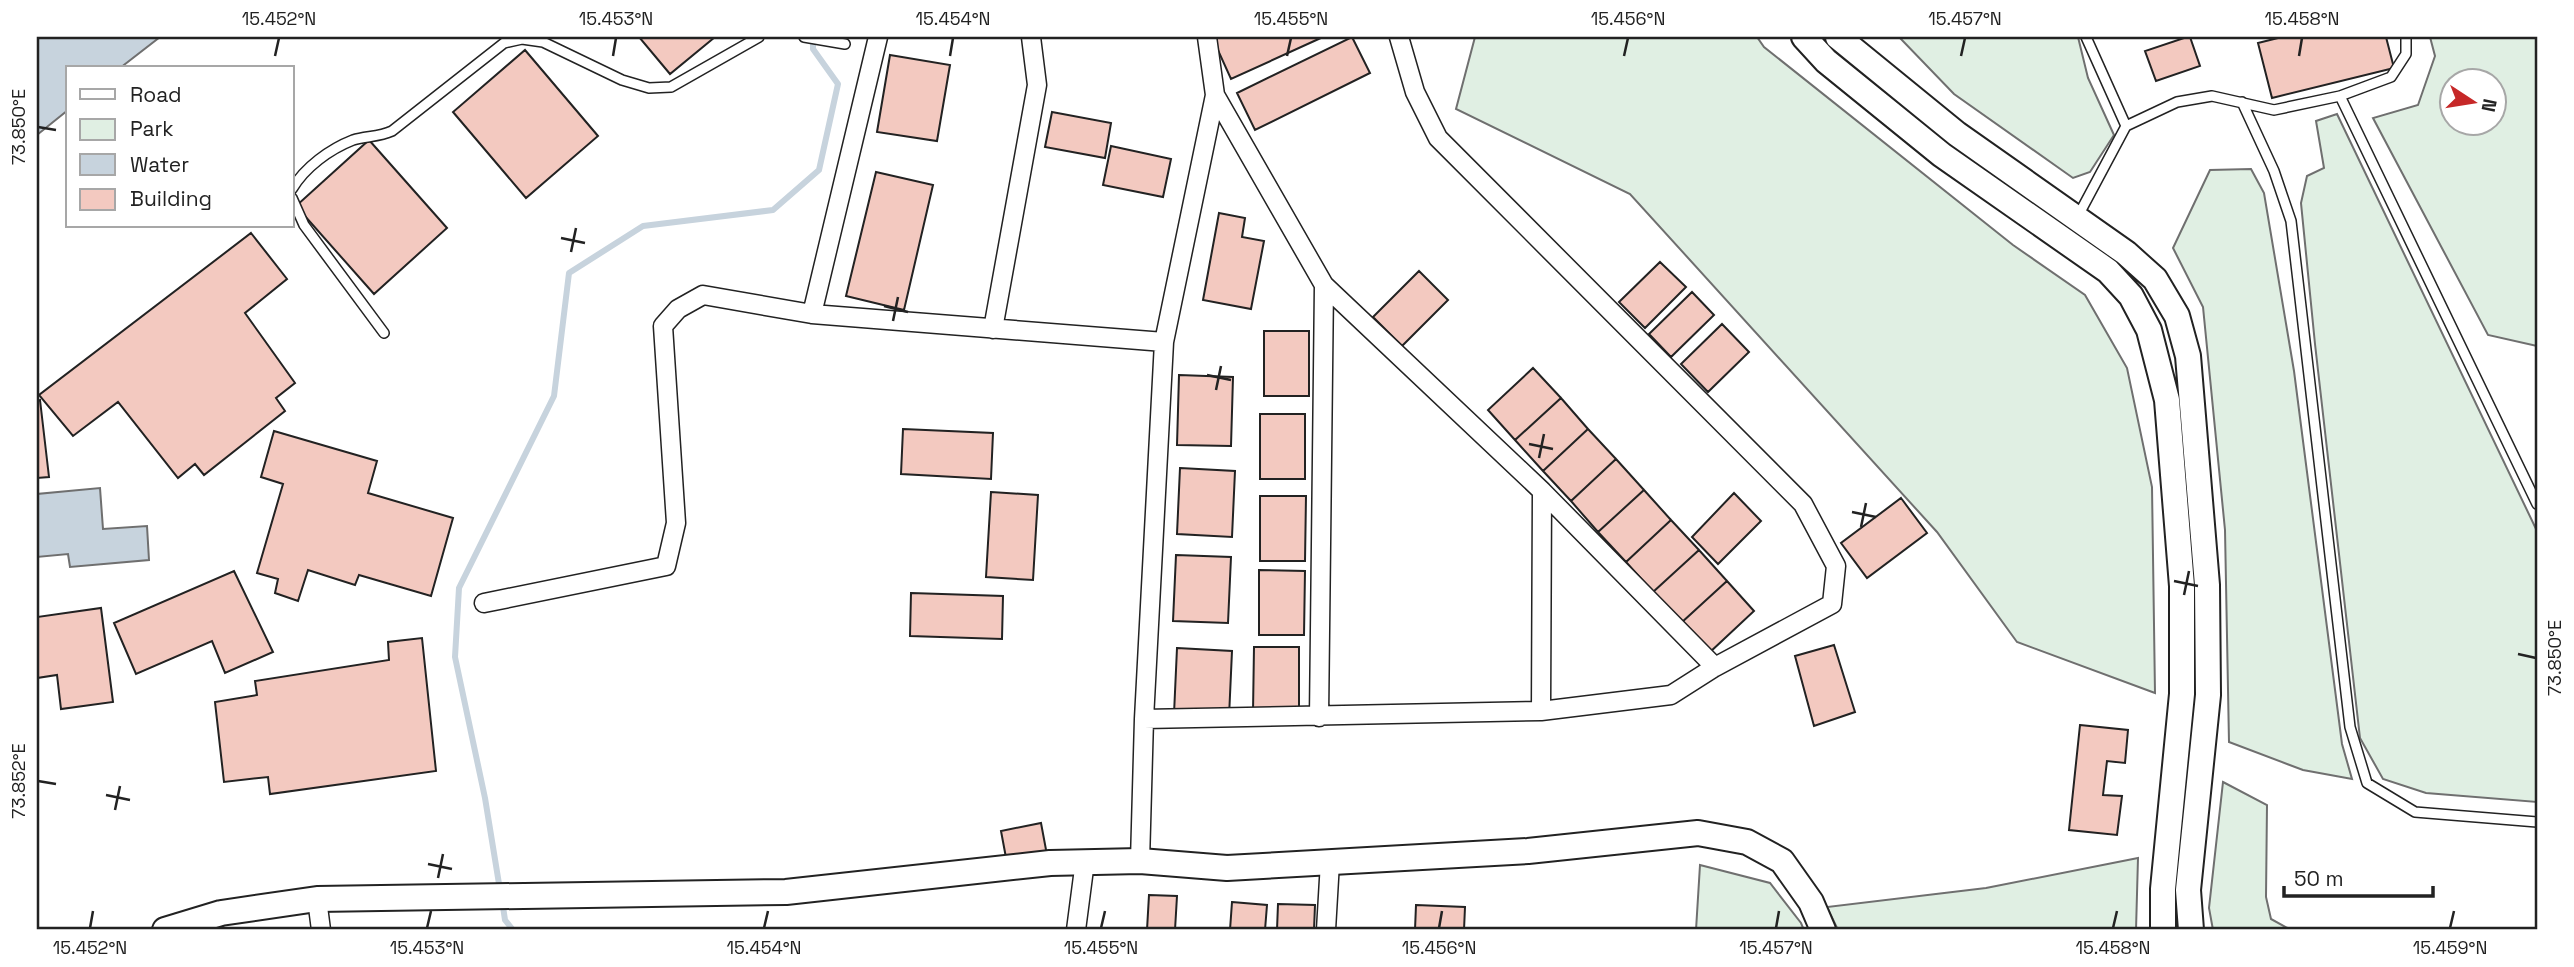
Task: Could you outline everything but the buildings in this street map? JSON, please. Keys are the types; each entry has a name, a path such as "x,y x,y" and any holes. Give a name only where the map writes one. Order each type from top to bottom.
{"main road":[{"path":"1804,37 1826,61 1942,155 2108,271 2131,296 2149,330 2167,400 2182,586 2182,694 2163,889 2163,930"},
{"path":"1838,37 1957,134 2126,253 2155,279 2176,316 2188,356 2207,585 2208,695 2188,890 2191,930"},
{"path":"165,930 221,913 317,899 786,892 1085,861 1140,861 1227,868 1528,851 1698,833 1747,842 1782,861 1811,902 1823,930"}],"street":[{"path":"813,314 878,37"},
{"path":"993,329 1037,85 1031,37"},
{"path":"1140,861 1144,719 1164,342 1215,95 1207,37"},
{"path":"1144,719 1541,711 1671,695 1715,667 1832,604 1836,566 1803,504 1438,138 1415,92 1399,37"},
{"path":"1215,95 1324,285 1542,491 1715,667"},
{"path":"1319,716 1324,285"},
{"path":"484,603 666,566 676,523 663,326 678,309 703,295 813,314 1164,342"},
{"path":"1541,711 1542,491"},
{"path":"1076,930 1085,861"},
{"path":"1326,930 1330,862"},
{"path":"317,899 321,930"}],"lane":[{"path":"294,187 314,163 355,139 381,136 392,131 504,43 522,39 542,42 622,80 649,88 671,87 759,37"},
{"path":"804,37 845,44"},
{"path":"2086,37 2126,126"},
{"path":"2077,217 2126,126 2177,102 2212,96 2274,110 2340,96 2391,77 2406,54 2406,37"},
{"path":"2340,96 2537,504"},
{"path":"2242,102 2274,170 2291,220 2350,727 2367,783 2415,812 2537,822"},
{"path":"294,205 304,225 384,333"}],"green space":[{"path":"1475,37 1757,37 1764,47 2013,245 2085,295 2127,368 2152,487 2155,693 2017,642 1937,532 1630,194 1456,109"},
{"path":"1899,37 2078,37 2088,78 2114,135 2090,172 2073,178 1954,94"},
{"path":"2430,37 2537,37 2537,346 2488,335 2373,118 2418,105 2435,56"},
{"path":"2337,114 2537,531 2537,802 2426,793 2383,779 2360,738 2301,203 2307,176 2324,168 2316,121"},
{"path":"2251,169 2264,193 2294,371 2342,744 2352,779 2303,770 2229,742 2225,530 2203,307 2173,248 2210,170"},
{"path":"2223,782 2267,805 2266,897 2271,919 2291,930 2213,930 2209,908"},
{"path":"2138,858 2136,930 1838,930 1827,907 1986,888"},
{"path":"1700,865 1770,883 1804,930 1696,930"}],"water":[{"path":"37,37 160,37 123,66 66,66 66,112 37,135"},
{"path":"100,488 103,529 147,526 149,560 70,567 68,554 37,557 37,494"}],"waterway":[{"path":"500,890 485,798 455,657 459,588 554,396 569,273 643,226 773,210 819,170 838,84 813,49 813,37"},
{"path":"502,900 505,920 513,930"}]}
